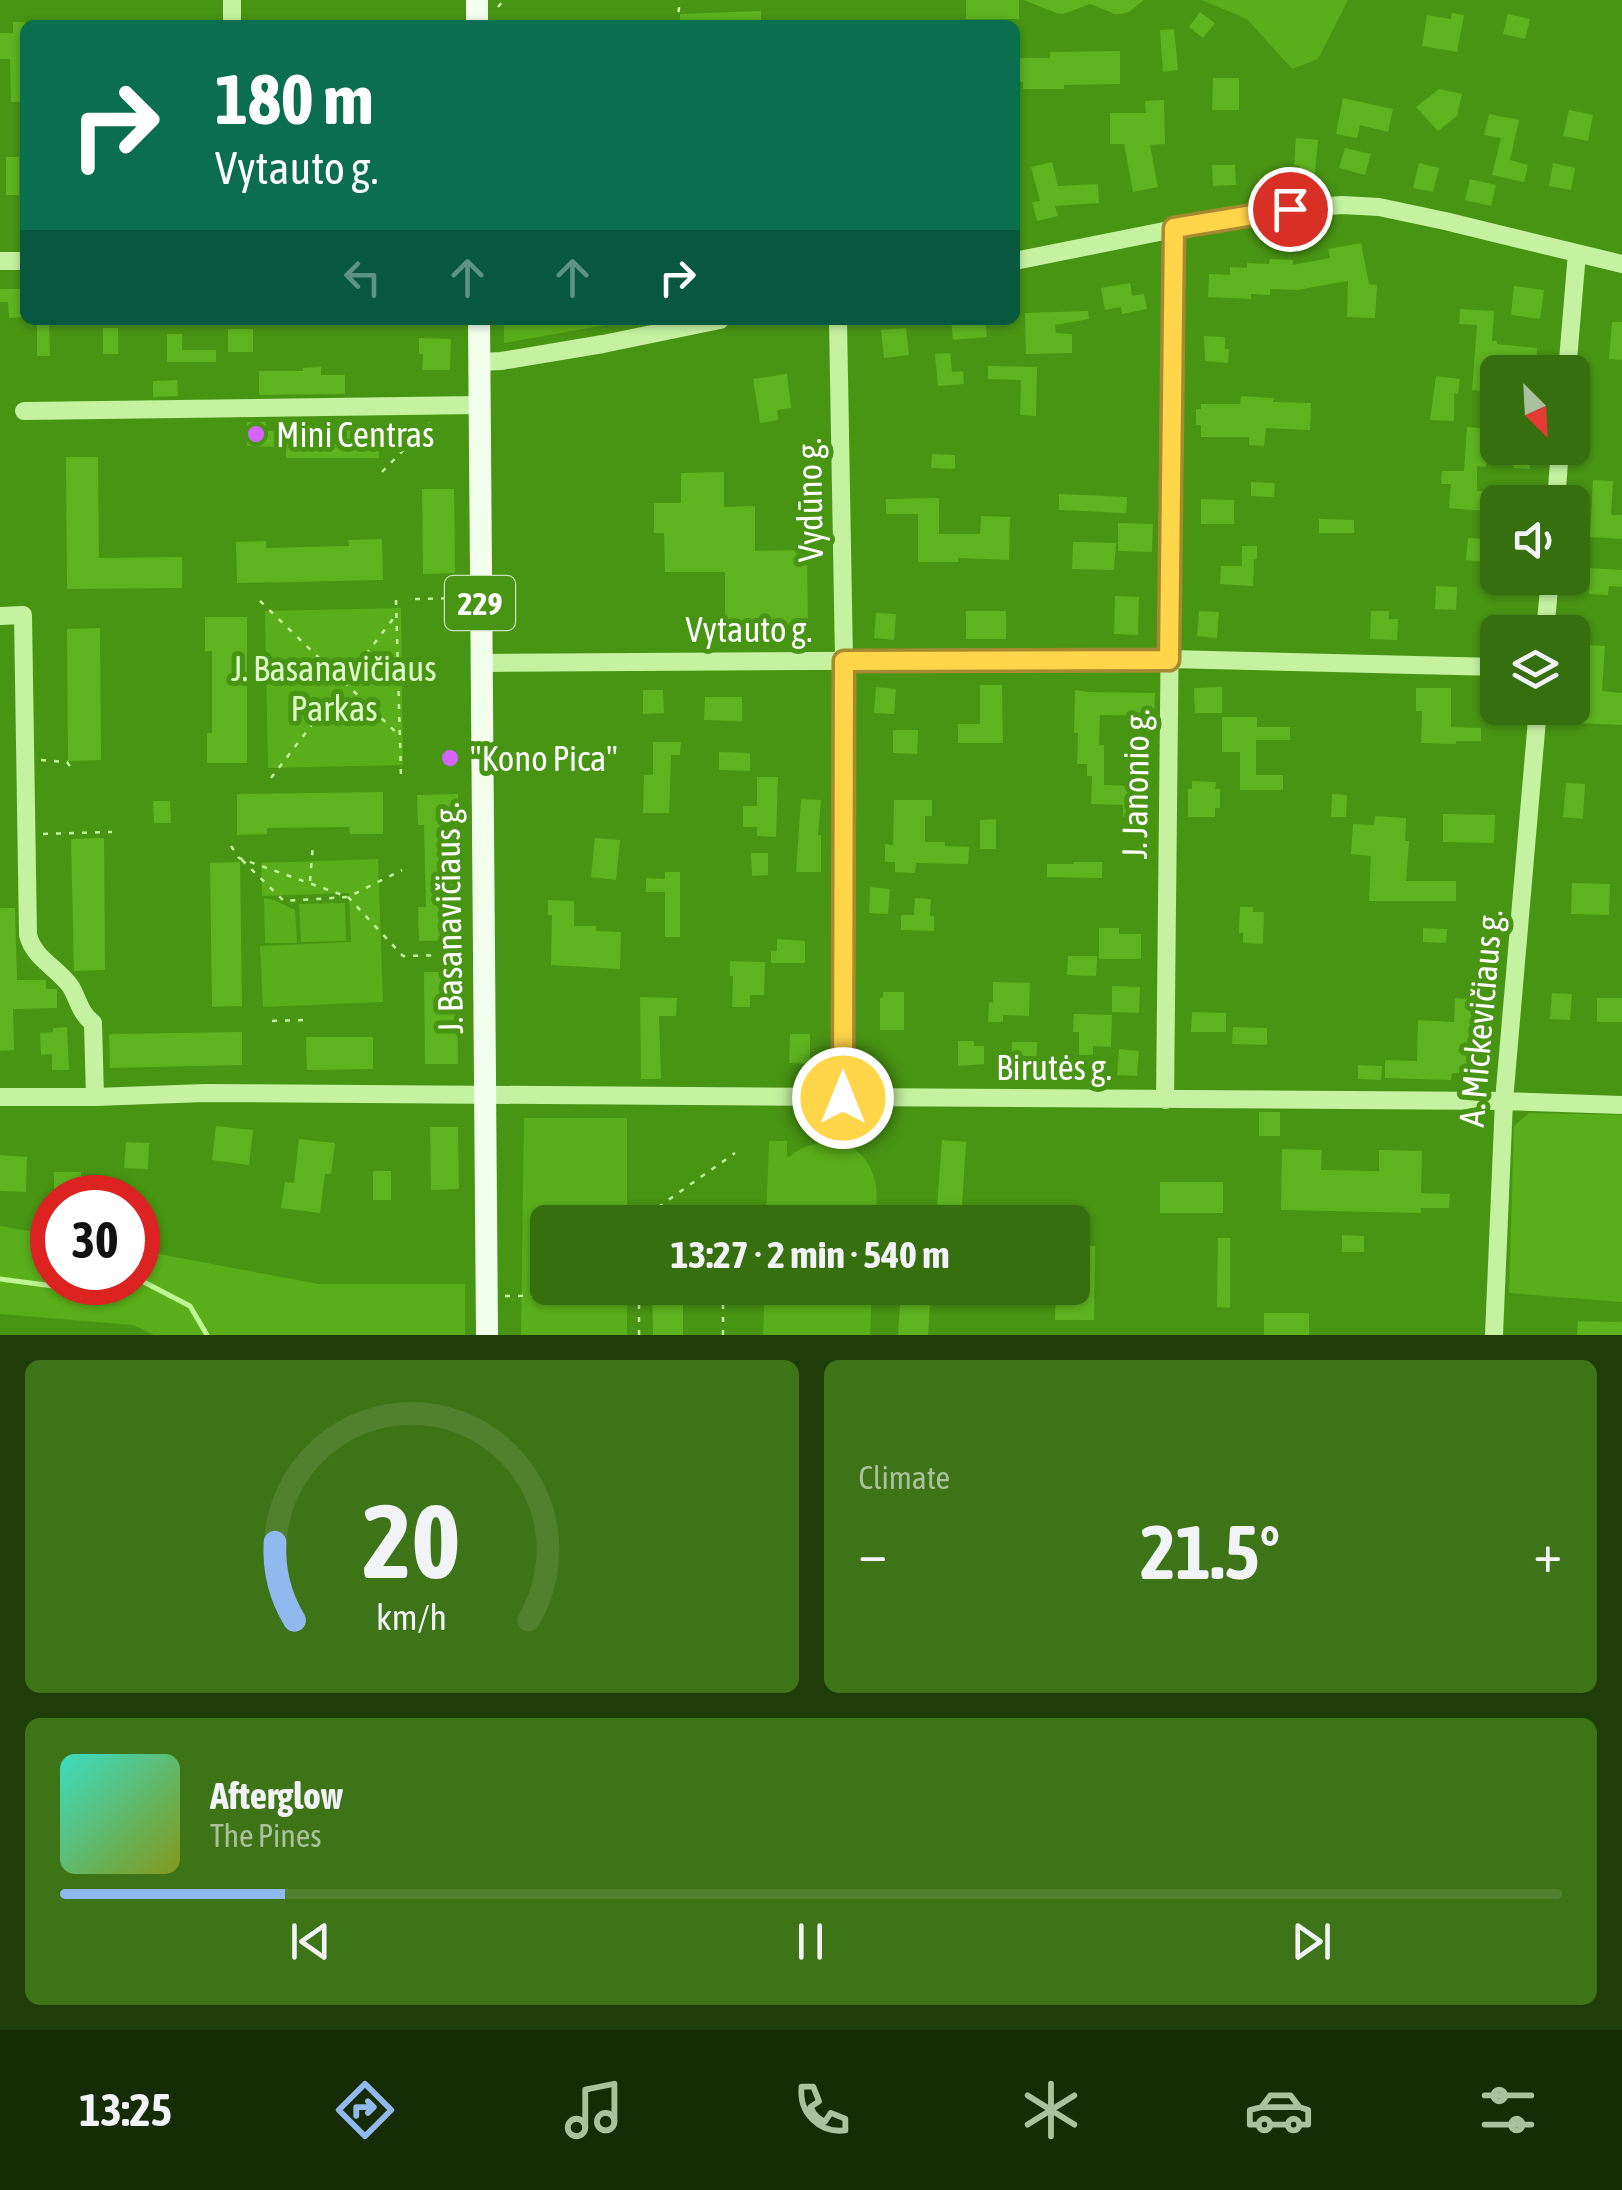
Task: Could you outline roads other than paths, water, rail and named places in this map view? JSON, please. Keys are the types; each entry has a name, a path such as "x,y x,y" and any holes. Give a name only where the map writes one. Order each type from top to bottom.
{"main road":[{"name":"J. Basanavičiaus g.","path":"479,325 488,1335"}],"street":[{"path":"1020,259 1174,228 1290,209 1342,205 1379,207 1622,264"},
{"name":"J. Janonio g.","path":"1164,1100 1174,228"},
{"path":"1568,355 1577,253"},
{"path":"479,362 603,344 696,325"},
{"name":"Vydūno g.","path":"838,325 844,661 843,1098"},
{"path":"24,411 479,405"},
{"path":"0,616 22,615 30,944 70,986 82,1014 93,1023 95,1097"},
{"name":"Vytauto g.","path":"480,664 1169,660 1480,667"},
{"name":"A. Mickevičiaus g.","path":"1494,1335 1504,1101 1537,725"},
{"name":"Birutės g.","path":"0,1097 205,1093 1504,1101 1622,1105"}],"waterway":[{"path":"0,1279 30,1283"},
{"path":"160,1290 190,1306 207,1335"}],"place":[{"name":"Mini Centras","path":"256,434"},
{"name":"\"Kono Pica\"","path":"450,758"}],"park label":[{"name":"J. Basanavičiaus Parkas","path":"334,688"}]}
